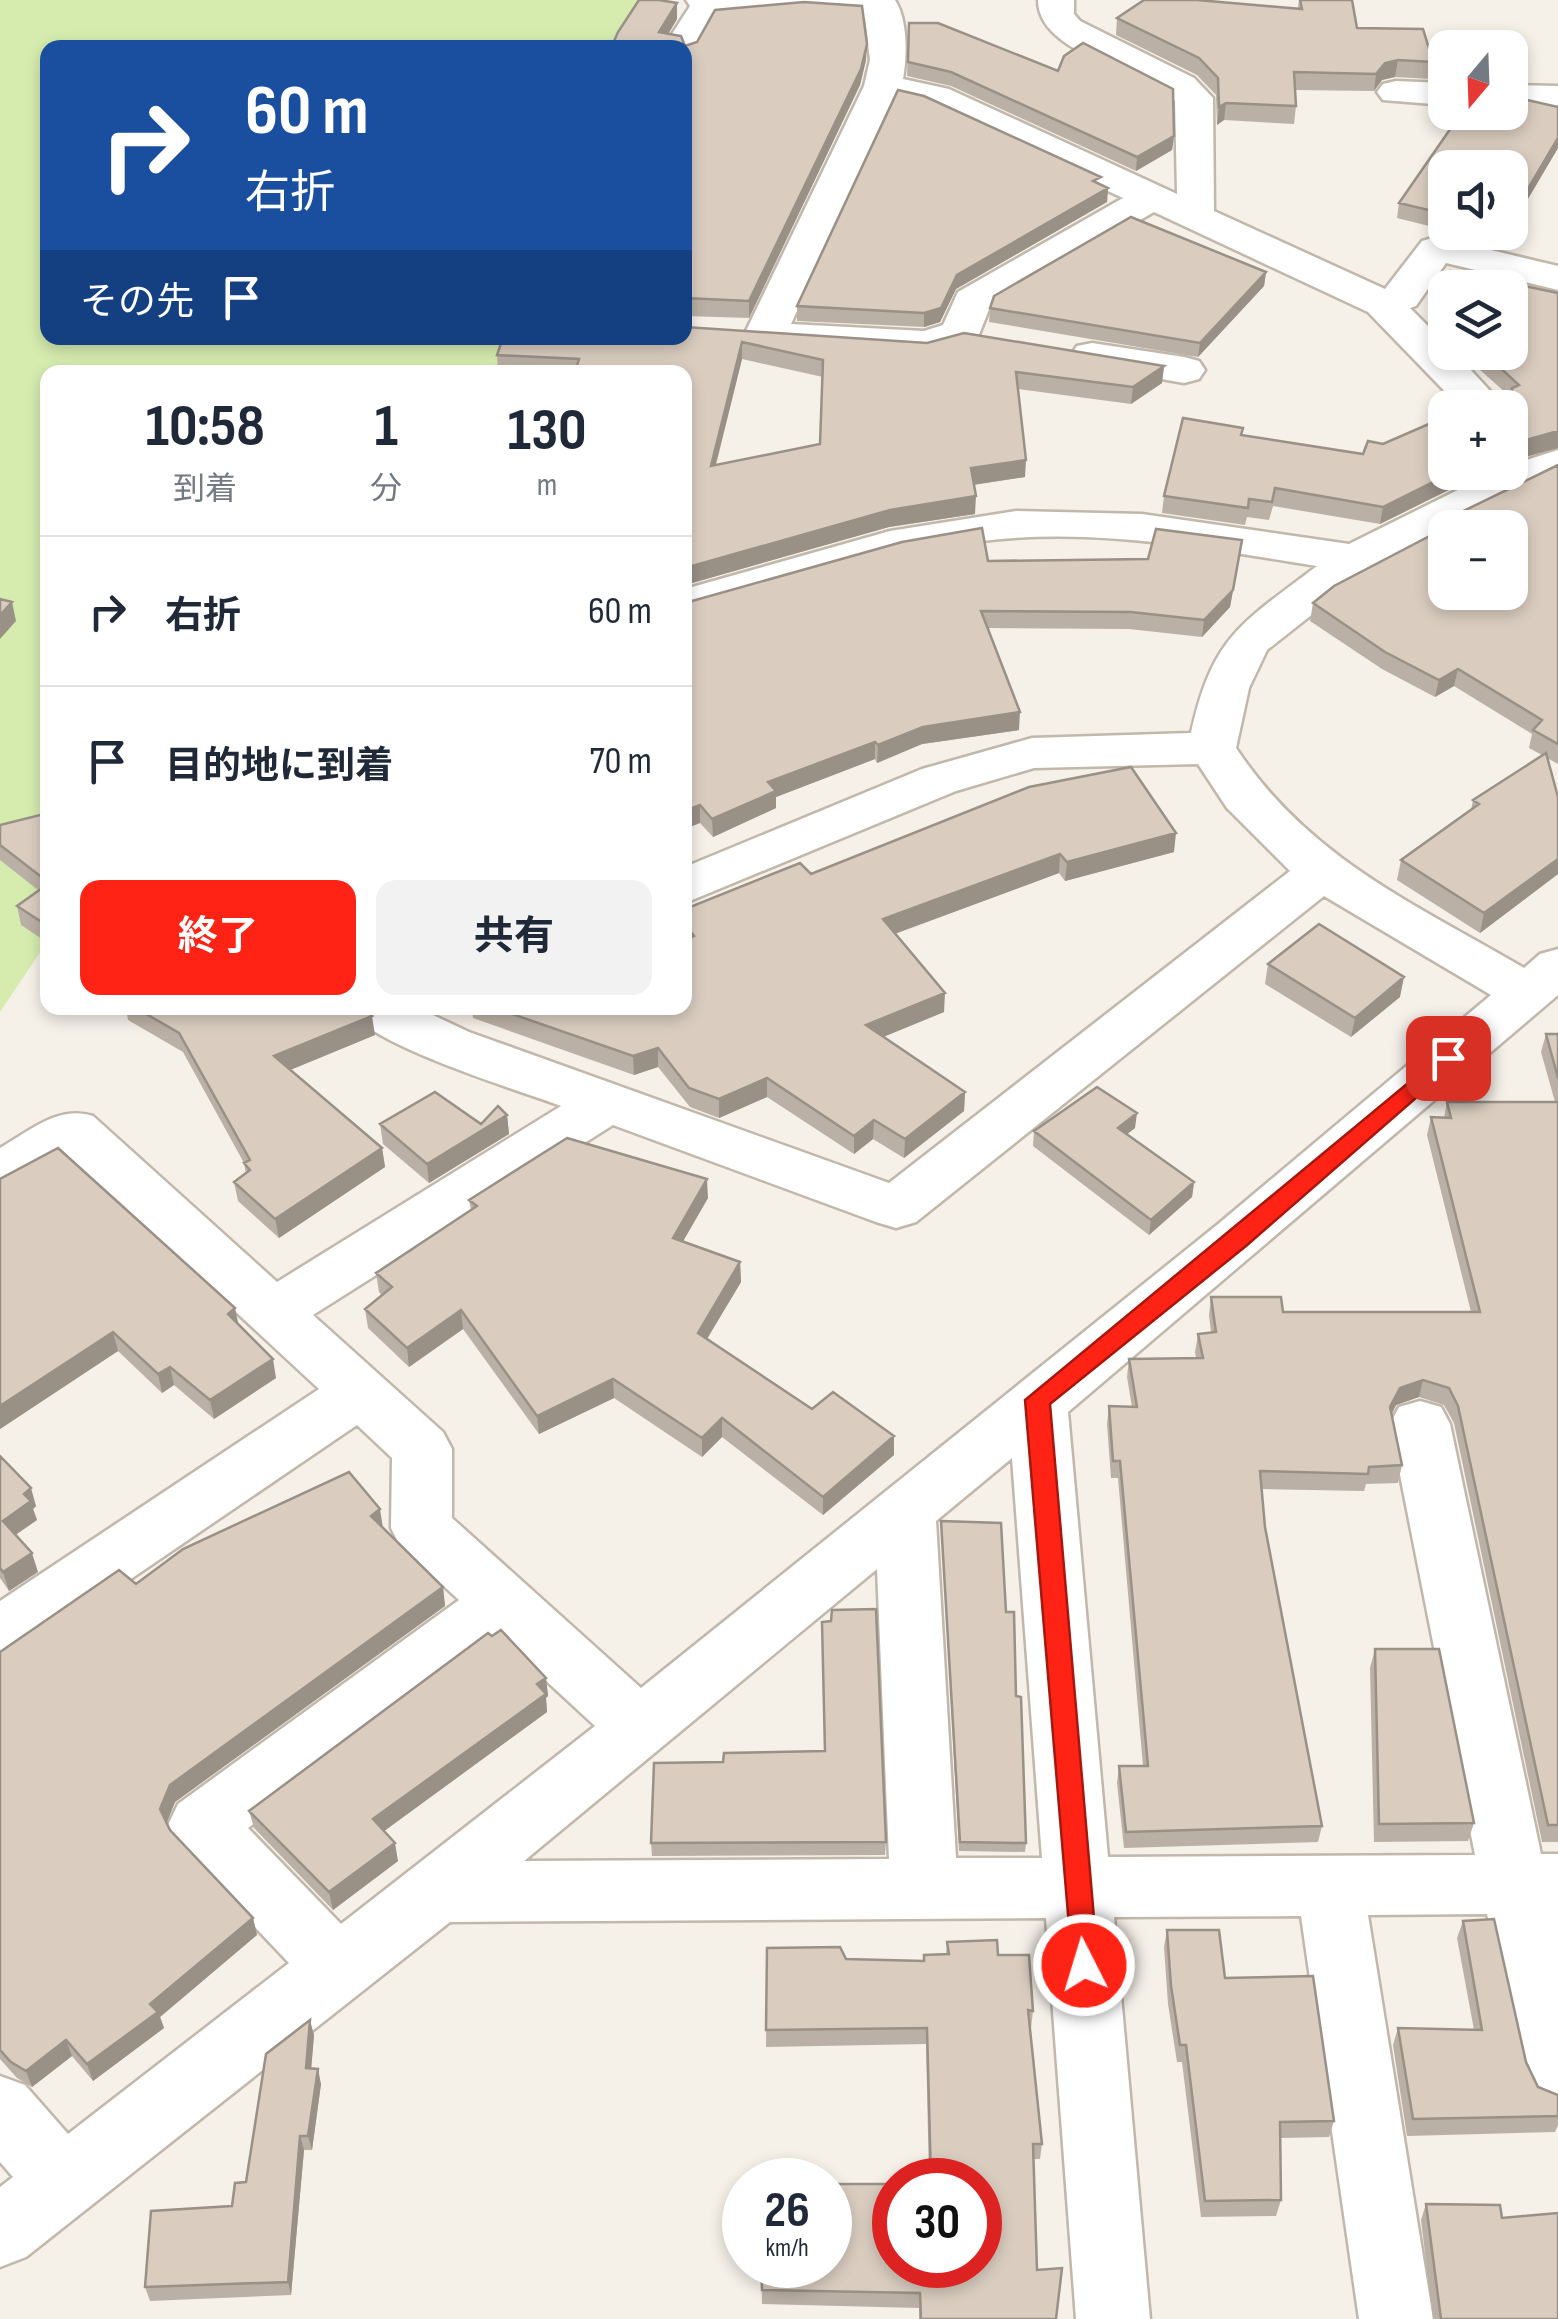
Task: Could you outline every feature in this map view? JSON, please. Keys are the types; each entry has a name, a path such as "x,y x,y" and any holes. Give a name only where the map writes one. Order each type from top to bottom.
{"street":[{"path":"685,40 699,15 712,4 804,3 882,8 888,60 883,86 745,334 927,344 980,336 972,301 1170,206 1198,208 1194,98 1181,86 1067,29 1056,15 1056,0"},
{"path":"883,86 936,97 1382,303 1467,390"},
{"path":"1396,92 1428,93"},
{"path":"1528,96 1558,97"},
{"path":"1382,303 1402,297 1436,249 1558,278"},
{"path":"1054,348 1184,370"},
{"path":"0,2232 336,1966 438,1892 1537,993 1321,872 1244,797 1212,748 1225,688 1248,642 1356,558 1553,465 1528,447"},
{"path":"692,602 872,548 1017,524 1142,528 1356,558"},
{"path":"692,883 939,780 1032,754 1212,748"},
{"path":"393,1015 450,1045 896,1206 1321,872"},
{"path":"275,1311 608,1102"},
{"path":"0,1174 74,1130 422,1449 422,1528 638,1726"},
{"path":"0,1634 360,1392"},
{"path":"1038,1400 1113,2319"},
{"path":"1420,1424 1536,1884 1558,2077"},
{"path":"905,1509 924,1888"},
{"path":"336,1966 201,1826 502,1604"},
{"path":"438,1892 1536,1884"},
{"path":"1330,1885 1396,2319"},
{"path":"0,2109 62,2181"}],"green space":[{"path":"0,0 668,0 642,40 40,40 40,345 519,345 521,365 40,365 40,952 0,1012"}],"building":[{"path":"639,0 677,3 659,32 681,36 683,40 614,40"},
{"path":"1144,0 1197,0 1302,9 1300,0 1352,0 1357,28 1423,29 1428,62 1385,63 1376,74 1294,72 1296,106 1226,103 1219,107 1218,78 1199,58 1117,18"},
{"path":"804,2 862,6 867,44 861,69 749,301 692,298 692,44 697,42 715,10"},
{"path":"909,23 938,23 1058,71 1064,56 1083,43 1173,89 1174,136 1137,157 951,72 908,62"},
{"path":"898,90 924,96 1101,177 1093,181 1108,188 957,275 941,308 924,313 797,306"},
{"path":"1528,100 1558,107 1558,138 1528,189 1528,150 1436,150 1450,130 1528,130"},
{"path":"1428,161 1428,210 1399,203"},
{"path":"1131,217 1266,272 1200,343 990,308 994,296"},
{"path":"1528,287 1558,293 1558,431 1528,439 1528,390 1512,390 1519,385 1503,370 1528,370"},
{"path":"692,327 927,343 964,333 1164,366 1133,387 1016,372 1026,460 971,468 976,496 890,510 692,566 692,365 577,365 579,359 497,355 501,345 692,345","holes":["742,342 823,360 820,444 711,466"]},
{"path":"1183,418 1243,428 1241,435 1363,454 1368,441 1383,444 1428,424 1428,484 1383,507 1275,488 1272,502 1249,499 1248,508 1164,496"},
{"path":"1558,465 1558,744 1533,730 1542,720 1458,669 1439,680 1385,652 1313,603 1334,586 1428,536 1428,610 1528,610 1528,510 1465,510 1507,490 1528,490 1528,480"},
{"path":"982,528 988,561 1148,559 1156,529 1242,540 1233,590 1204,620 1131,612 981,611 1020,712 923,727 878,745 875,742 768,782 776,791 712,819 700,805 692,808 692,601 902,542"},
{"path":"0,599 12,602 0,615"},
{"path":"1546,753 1558,797 1558,859 1484,913 1401,860 1479,804 1473,800"},
{"path":"1131,767 1176,833 1067,862 1060,854 883,919 945,993 866,1025 965,1092 905,1139 874,1120 854,1136 767,1078 719,1099 689,1088 658,1048 633,1056 515,1015 692,1015 692,906 800,863 811,874 1029,787"},
{"path":"40,815 40,876 0,845 0,825"},
{"path":"40,890 40,921 17,906"},
{"path":"1319,924 1404,977 1355,1018 1268,964"},
{"path":"148,1015 371,1015 274,1056 382,1148 275,1219 234,1182 250,1170 244,1163 250,1160 179,1033"},
{"path":"1546,1034 1558,1034 1558,1078"},
{"path":"1097,1087 1137,1113 1118,1128 1194,1182 1151,1220 1034,1131"},
{"path":"435,1092 481,1124 498,1106 507,1115 427,1164 380,1124"},
{"path":"1447,1102 1558,1102 1558,1825 1548,1825 1458,1406 1449,1388 1423,1380 1400,1388 1390,1407 1402,1465 1369,1467 1368,1474 1260,1471 1265,1527 1322,1826 1126,1832 1119,1766 1148,1766 1120,1461 1113,1461 1109,1406 1137,1407 1129,1359 1203,1358 1198,1334 1216,1332 1211,1297 1281,1297 1283,1312 1480,1312 1431,1117 1451,1118"},
{"path":"567,1138 707,1179 673,1238 740,1262 698,1333 812,1409 833,1392 894,1436 823,1497 722,1418 702,1438 613,1379 537,1416 461,1310 407,1348 365,1309 392,1287 376,1273 477,1206 469,1200"},
{"path":"58,1148 235,1308 228,1314 273,1359 210,1400 170,1367 158,1374 113,1332 0,1406 0,1179"},
{"path":"0,1456 31,1488 24,1494 31,1501 3,1521 32,1553 3,1572 0,1568"},
{"path":"349,1472 380,1509 371,1516 443,1587 170,1785 160,1809 170,1830 253,1918 150,2004 158,2012 87,2064 66,2040 26,2071 0,2050 0,1652 119,1570 136,1584 183,1549"},
{"path":"941,1521 1001,1523 1006,1612 1014,1612 1016,1696 1021,1697 1026,1843 960,1842"},
{"path":"876,1609 886,1842 651,1843 654,1763 723,1762 724,1753 825,1751 822,1622 831,1621 832,1610"},
{"path":"501,1630 546,1678 537,1684 546,1694 373,1819 395,1843 329,1892 249,1811 488,1633 492,1636"},
{"path":"1375,1649 1439,1649 1474,1823 1379,1824"},
{"path":"1494,1919 1526,2062 1538,2087 1558,2095 1558,2116 1413,2119 1398,2028 1482,2030 1463,1921"},
{"path":"1167,1930 1219,1930 1225,1978 1313,1976 1334,2121 1280,2122 1281,2200 1205,2201 1186,2045 1180,2045 1171,1986"},
{"path":"997,1940 998,1955 1029,1955 1033,2011 1028,2010 1042,2144 1033,2144 1037,2270 1062,2268 1056,2319 921,2319 920,2293 762,2290 852,2288 852,2184 872,2184 872,2288 1002,2288 1002,2158 930,2158 927,2028 766,2030 767,1948 840,1947 846,1959 924,1961 924,1955 949,1954 947,1942"},
{"path":"310,2020 306,2068 318,2069 308,2136 300,2136 288,2282 145,2287 151,2211 232,2206 235,2183 246,2182 266,2054"},
{"path":"1426,2204 1500,2205 1502,2218 1558,2213 1558,2319 1441,2319"}],"route":[{"path":"1084,1965 1038,1400 1238,1240 1448,1058"}]}
